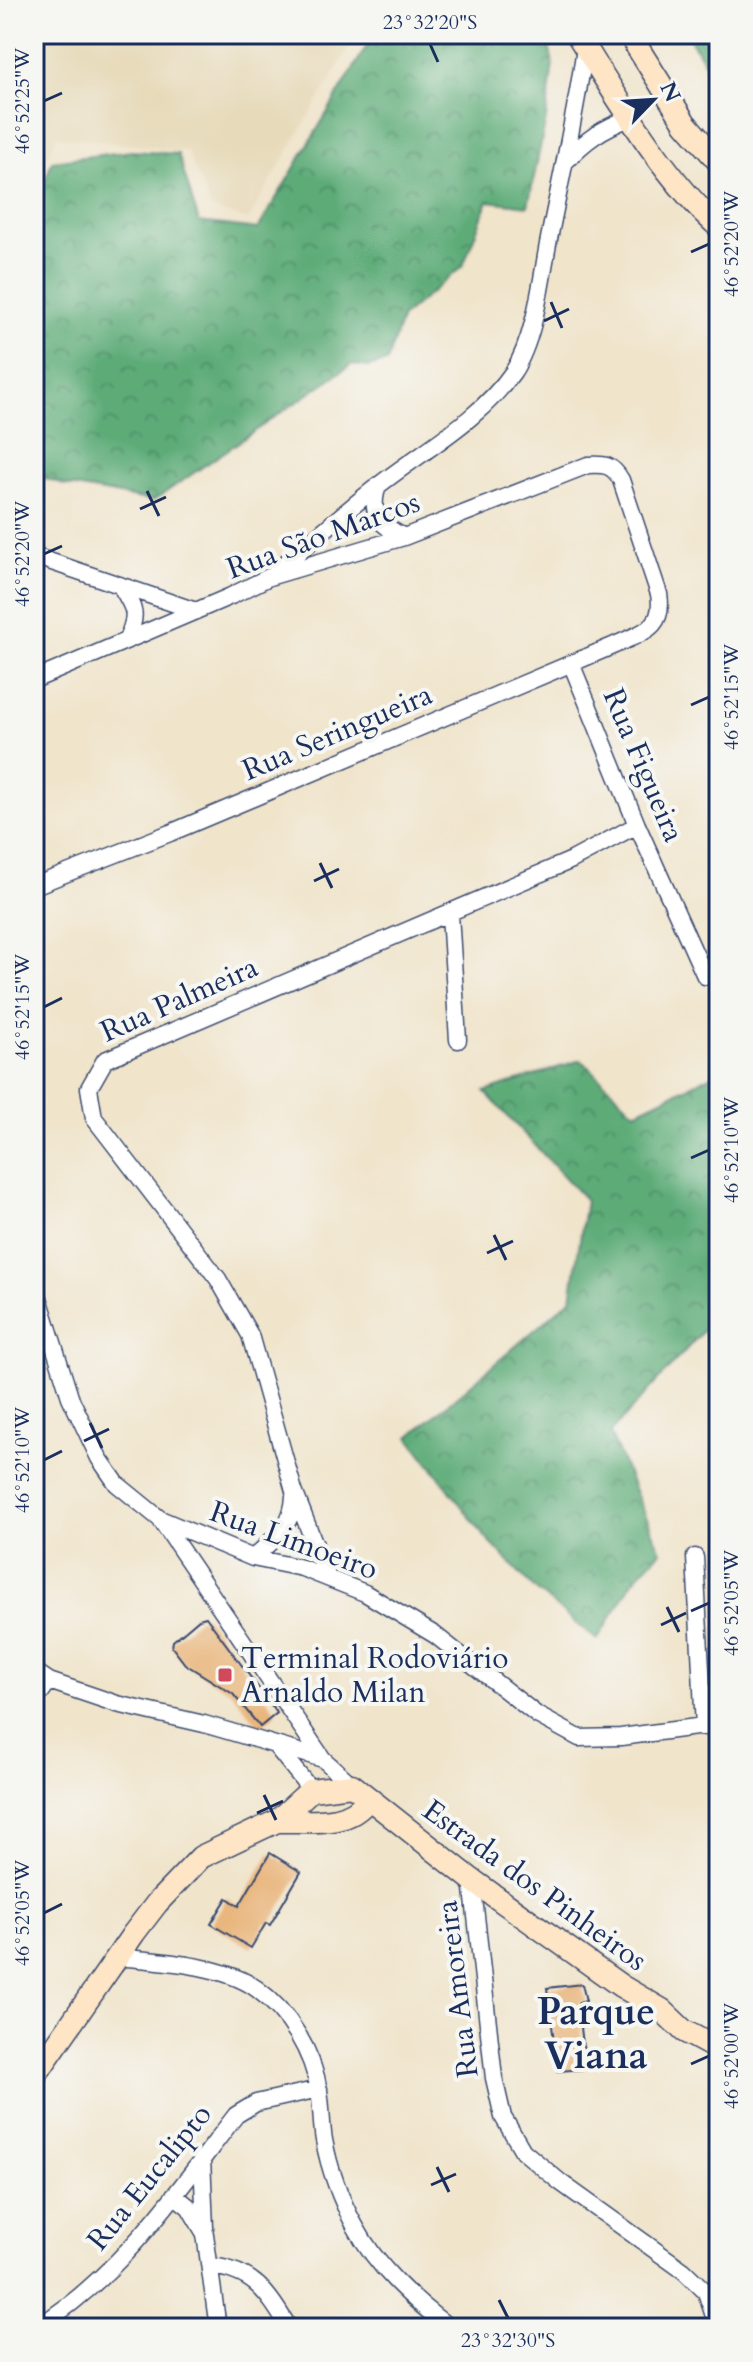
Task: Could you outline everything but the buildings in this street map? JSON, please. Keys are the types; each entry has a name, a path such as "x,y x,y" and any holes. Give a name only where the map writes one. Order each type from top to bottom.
{"main road":[{"path":"629,34 685,123 719,162"},
{"path":"581,40 630,118 685,190 719,227"},
{"path":"34,2077 116,1957 157,1903 201,1857 277,1821 311,1790 359,1793 355,1814 343,1819 311,1790"},
{"name":"Estrada dos Pinheiros","path":"359,1793 472,1880 621,1986 662,2010 684,2031 719,2050"},
{"name":"Estrada dos Pinheiros","path":"277,1821 396,1821"}],"street":[{"path":"269,577 378,485 469,419 500,389 515,369 525,348 575,115 581,40"},
{"path":"564,164 592,135 630,118"},
{"name":"Rua São Marcos","path":"34,680 269,577 404,537 588,465 610,466 621,480 659,594 662,608 657,621"},
{"path":"378,485 373,502 375,512 389,530 404,537"},
{"path":"34,556 196,611"},
{"path":"120,585 135,612 134,624 127,639"},
{"name":"Rua Seringueira","path":"34,886 170,833 615,645 657,621"},
{"name":"Rua Figueira","path":"571,663 637,825 705,976"},
{"name":"Rua Palmeira","path":"328,1578 294,1491 250,1335 218,1279 94,1118 89,1088 105,1060 245,998 450,914 572,860 637,825"},
{"path":"450,914 458,1040"},
{"path":"34,1282 70,1397 99,1458 117,1484 160,1519 323,1759"},
{"path":"253,1558 289,1523 294,1513 294,1491"},
{"name":"Rua Limoeiro","path":"160,1519 253,1558 302,1568 365,1593 435,1635 537,1715 579,1738 621,1737 712,1726"},
{"path":"695,1557 712,1726"},
{"name":"Estrada dos Pinheiros","path":"34,1671 49,1681 117,1704 204,1724 323,1759 359,1793"},
{"path":"34,1702 49,1681"},
{"path":"275,1745 311,1790"},
{"name":"Rua Amoreira","path":"472,1880 494,2078 503,2117 523,2151 560,2182 684,2271 706,2292 718,2328"},
{"path":"116,1957 181,1963 217,1972 256,1988 289,2021 310,2059 319,2089 324,2141 354,2226 385,2271 450,2328"},
{"name":"Rua Eucalipto","path":"36,2328 67,2308 104,2277 137,2242 236,2115 256,2103 319,2089"},
{"path":"202,2158 205,2234 218,2328"},
{"path":"174,2195 189,2207 205,2234"},
{"path":"211,2266 234,2269 256,2284 289,2328"}],"shaded area":[{"path":"34,34 357,34 248,220 211,208 187,151 56,136 34,190"}],"green space":[{"path":"374,34 546,34 553,63 546,119 528,206 488,201 463,266 402,317 387,362 368,367 352,364 153,501 64,485 34,474 34,213 52,161 132,151 178,154 199,222 258,229"},
{"path":"687,34 719,34 719,87"},
{"path":"581,1060 635,1112 719,1072 719,1323 712,1321 610,1433 661,1551 634,1580 597,1640 537,1591 486,1538 409,1437 571,1299 586,1200 485,1092"}],"place":[{"name":"Terminal Rodoviário Arnaldo Milan","path":"225,1675"}],"district":[{"name":"Parque Viana","path":"596,2033"}]}
